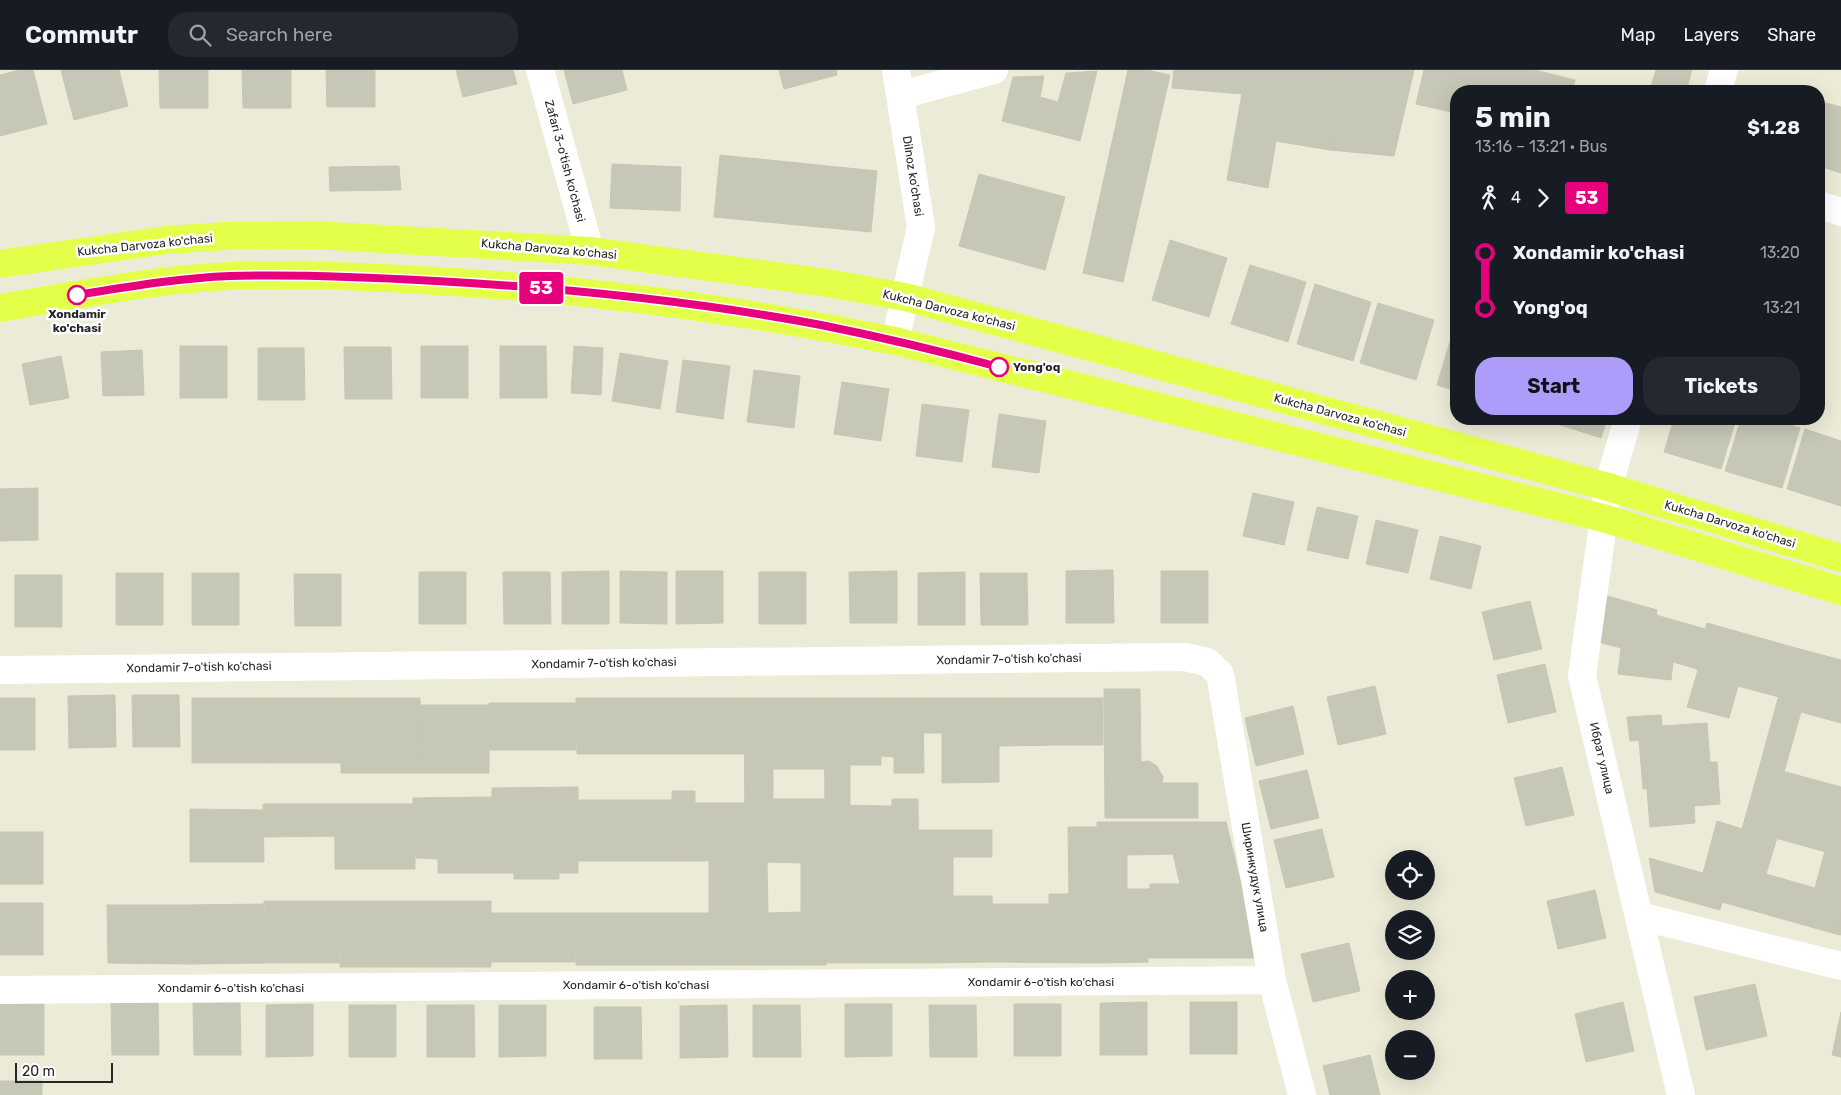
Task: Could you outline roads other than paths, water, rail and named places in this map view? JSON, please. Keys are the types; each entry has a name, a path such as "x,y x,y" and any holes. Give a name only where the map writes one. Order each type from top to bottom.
{"main road":[{"name":"Kukcha Darvoza ko'chasi","path":"0,264 166,240 226,236 315,235 590,251 808,280 905,297 1608,488 1841,558"},
{"path":"0,308 130,287 228,276 322,275 502,285 661,301 819,325 896,341 1603,518 1841,591"}],"street":[{"name":"Zafari 3-o'tish ko'chasi","path":"540,70 590,251"},
{"path":"898,82 994,70"},
{"path":"1720,85 1724,70"},
{"name":"Dilnoz ko'chasi","path":"896,341 921,227 898,82"},
{"path":"1825,207 1841,212"},
{"name":"Ибрат улица","path":"1626,425 1608,488 1582,676 1681,1095"},
{"name":"Xondamir 7-o'tish ko'chasi","path":"0,670 1175,657 1185,657 1207,662"},
{"name":"Ширинкудук улица","path":"1207,662 1220,674 1272,980 1302,1095"},
{"path":"1639,916 1841,966"},
{"name":"Xondamir 6-o'tish ko'chasi","path":"0,990 1272,980"}],"place":[{"name":"Xondamir ko'chasi","path":"77,295"},
{"name":"Yong'oq","path":"999,367"}]}
